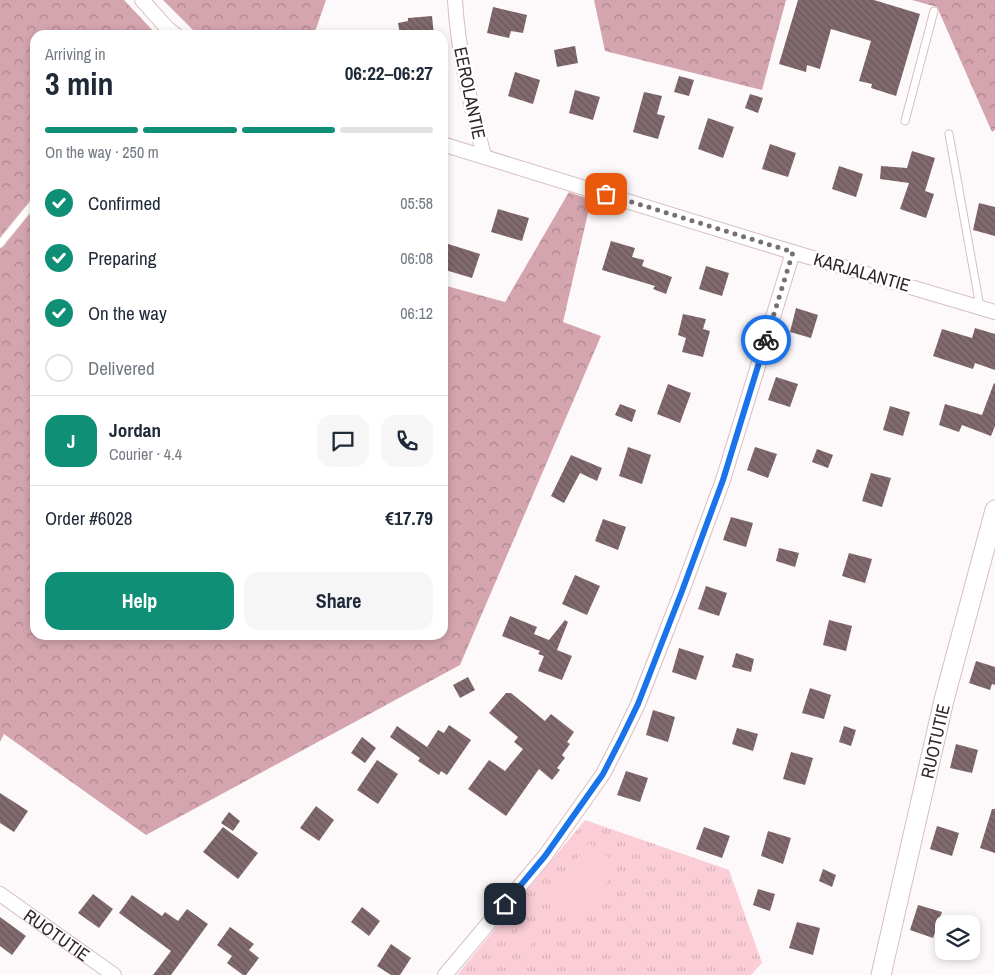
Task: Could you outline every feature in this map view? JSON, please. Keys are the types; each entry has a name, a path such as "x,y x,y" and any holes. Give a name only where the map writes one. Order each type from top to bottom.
{"street":[{"path":"142,0 166,30"},
{"name":"EEROLANTIE","path":"455,0 456,22 467,88 484,156"},
{"name":"KARJALANTIE","path":"448,146 995,312"},
{"path":"445,975 545,856 603,774 638,704 723,480 793,252"},
{"name":"RUOTUTIE","path":"881,975 944,700 995,510"},
{"name":"RUOTUTIE","path":"0,894 114,975"}],"lane":[{"path":"905,121 934,11"},
{"path":"949,134 980,307"},
{"path":"0,244 30,207"}],"green space":[{"path":"0,0 124,0 152,30 30,30 30,640 448,640 448,286 505,302 569,192 591,200 563,322 601,336 460,665 146,835 4,734 0,742"},
{"path":"163,0 326,0 315,30 193,30"},
{"path":"594,0 786,0 762,90 605,51"},
{"path":"912,0 995,0 995,130 992,132 937,7"},
{"path":"585,820 729,870 762,963 751,975 457,975"},
{"path":"589,843 619,865 580,919 550,897"},
{"path":"526,920 541,931 525,952 510,940"}],"building":[{"path":"798,0 874,0 920,14 896,96 871,88 872,84 859,81 871,41 831,29 820,69 807,65 806,72 779,64"},
{"path":"493,7 527,15 523,33 511,31 509,38 487,33"},
{"path":"432,16 433,30 399,30 398,23 408,21 408,18"},
{"path":"575,46 578,63 557,67 554,50"},
{"path":"515,72 540,80 533,104 508,96"},
{"path":"679,76 694,80 689,96 674,92"},
{"path":"575,90 600,97 593,120 569,113"},
{"path":"644,92 662,96 657,114 665,116 658,139 633,132"},
{"path":"750,94 763,98 758,113 745,108"},
{"path":"708,118 734,127 723,158 698,149"},
{"path":"770,144 796,153 788,177 762,169"},
{"path":"912,151 935,158 925,191 934,194 926,218 900,209 909,183 880,179 881,166 907,168"},
{"path":"839,166 863,174 856,197 832,189"},
{"path":"979,203 995,207 995,236 973,230"},
{"path":"498,209 529,218 522,241 491,232"},
{"path":"611,241 635,248 632,257 644,260 642,266 672,277 666,294 653,289 655,286 602,270"},
{"path":"448,244 480,254 472,278 448,271"},
{"path":"706,266 729,273 722,296 699,289"},
{"path":"796,308 818,315 811,338 790,332"},
{"path":"683,314 706,319 703,329 710,331 703,357 682,352 686,338 678,335"},
{"path":"975,328 995,334 995,370 975,363 973,369 933,356 942,329 972,338"},
{"path":"776,377 798,384 790,407 768,400"},
{"path":"994,383 995,426 991,436 962,425 959,432 939,425 945,404 982,415"},
{"path":"668,384 691,393 680,423 657,414"},
{"path":"620,404 636,410 632,422 615,415"},
{"path":"890,406 910,412 903,436 883,430"},
{"path":"628,447 651,455 642,484 619,476"},
{"path":"755,447 777,454 768,478 747,470"},
{"path":"817,449 833,455 828,468 812,462"},
{"path":"571,455 602,468 597,481 580,473 564,503 551,496"},
{"path":"871,473 891,478 882,507 862,501"},
{"path":"731,517 753,523 746,547 723,540"},
{"path":"603,519 626,527 618,550 595,541"},
{"path":"779,548 799,553 795,567 776,561"},
{"path":"849,553 872,559 865,583 842,576"},
{"path":"575,575 600,586 587,615 562,604"},
{"path":"706,586 727,593 719,616 698,609"},
{"path":"510,616 537,627 534,634 549,640 565,620 568,622 557,650 572,656 562,680 538,671 544,656 538,654 540,651 502,636"},
{"path":"829,620 852,626 846,651 823,645"},
{"path":"679,648 704,656 696,680 672,672"},
{"path":"736,653 754,659 751,672 732,667"},
{"path":"976,661 995,667 995,685 992,684 990,690 969,683"},
{"path":"468,677 475,690 460,698 453,685"},
{"path":"810,688 831,695 824,719 802,713"},
{"path":"506,693 511,693 545,721 551,714 574,732 567,742 570,744 562,755 565,758 557,768 560,770 552,780 539,769 506,816 468,789 489,760 505,771 523,749 514,742 518,737 489,713"},
{"path":"653,710 675,717 668,742 646,735"},
{"path":"449,725 471,740 447,775 441,771 439,775 418,761 420,758 390,737 397,726 427,747 438,730 444,733"},
{"path":"844,726 856,730 851,746 839,742"},
{"path":"737,728 758,734 753,751 732,744"},
{"path":"362,737 376,748 365,763 351,753"},
{"path":"956,744 978,750 972,773 950,768"},
{"path":"791,752 813,758 805,785 783,779"},
{"path":"377,760 398,774 378,804 357,790"},
{"path":"626,771 648,778 640,802 617,795"},
{"path":"0,793 28,811 14,832 0,823"},
{"path":"316,806 334,820 319,841 300,828"},
{"path":"992,809 995,809 995,853 980,848"},
{"path":"229,812 240,821 233,831 221,823"},
{"path":"937,826 959,833 952,856 930,849"},
{"path":"223,827 258,853 238,879 203,852"},
{"path":"704,827 730,836 722,858 696,849"},
{"path":"768,831 791,838 783,864 761,856"},
{"path":"823,869 836,875 832,887 819,881"},
{"path":"758,889 775,894 770,911 753,905"},
{"path":"93,894 113,909 99,928 78,913"},
{"path":"132,895 162,916 165,912 178,921 187,909 208,924 171,975 153,975 171,951 119,913"},
{"path":"918,905 942,912 941,915 935,915 933,938 910,930"},
{"path":"362,907 380,921 369,936 351,922"},
{"path":"0,917 26,936 12,955 0,946"},
{"path":"797,922 820,928 813,955 789,948"},
{"path":"230,927 254,944 249,950 259,958 246,975 243,975 227,963 232,956 217,945"},
{"path":"391,944 411,958 400,975 391,975 377,966"}],"way so far":[{"path":"606,194 793,252 766,340"}],"route":[{"path":"505,904 545,856 603,774 638,704 723,480 766,340"}]}
